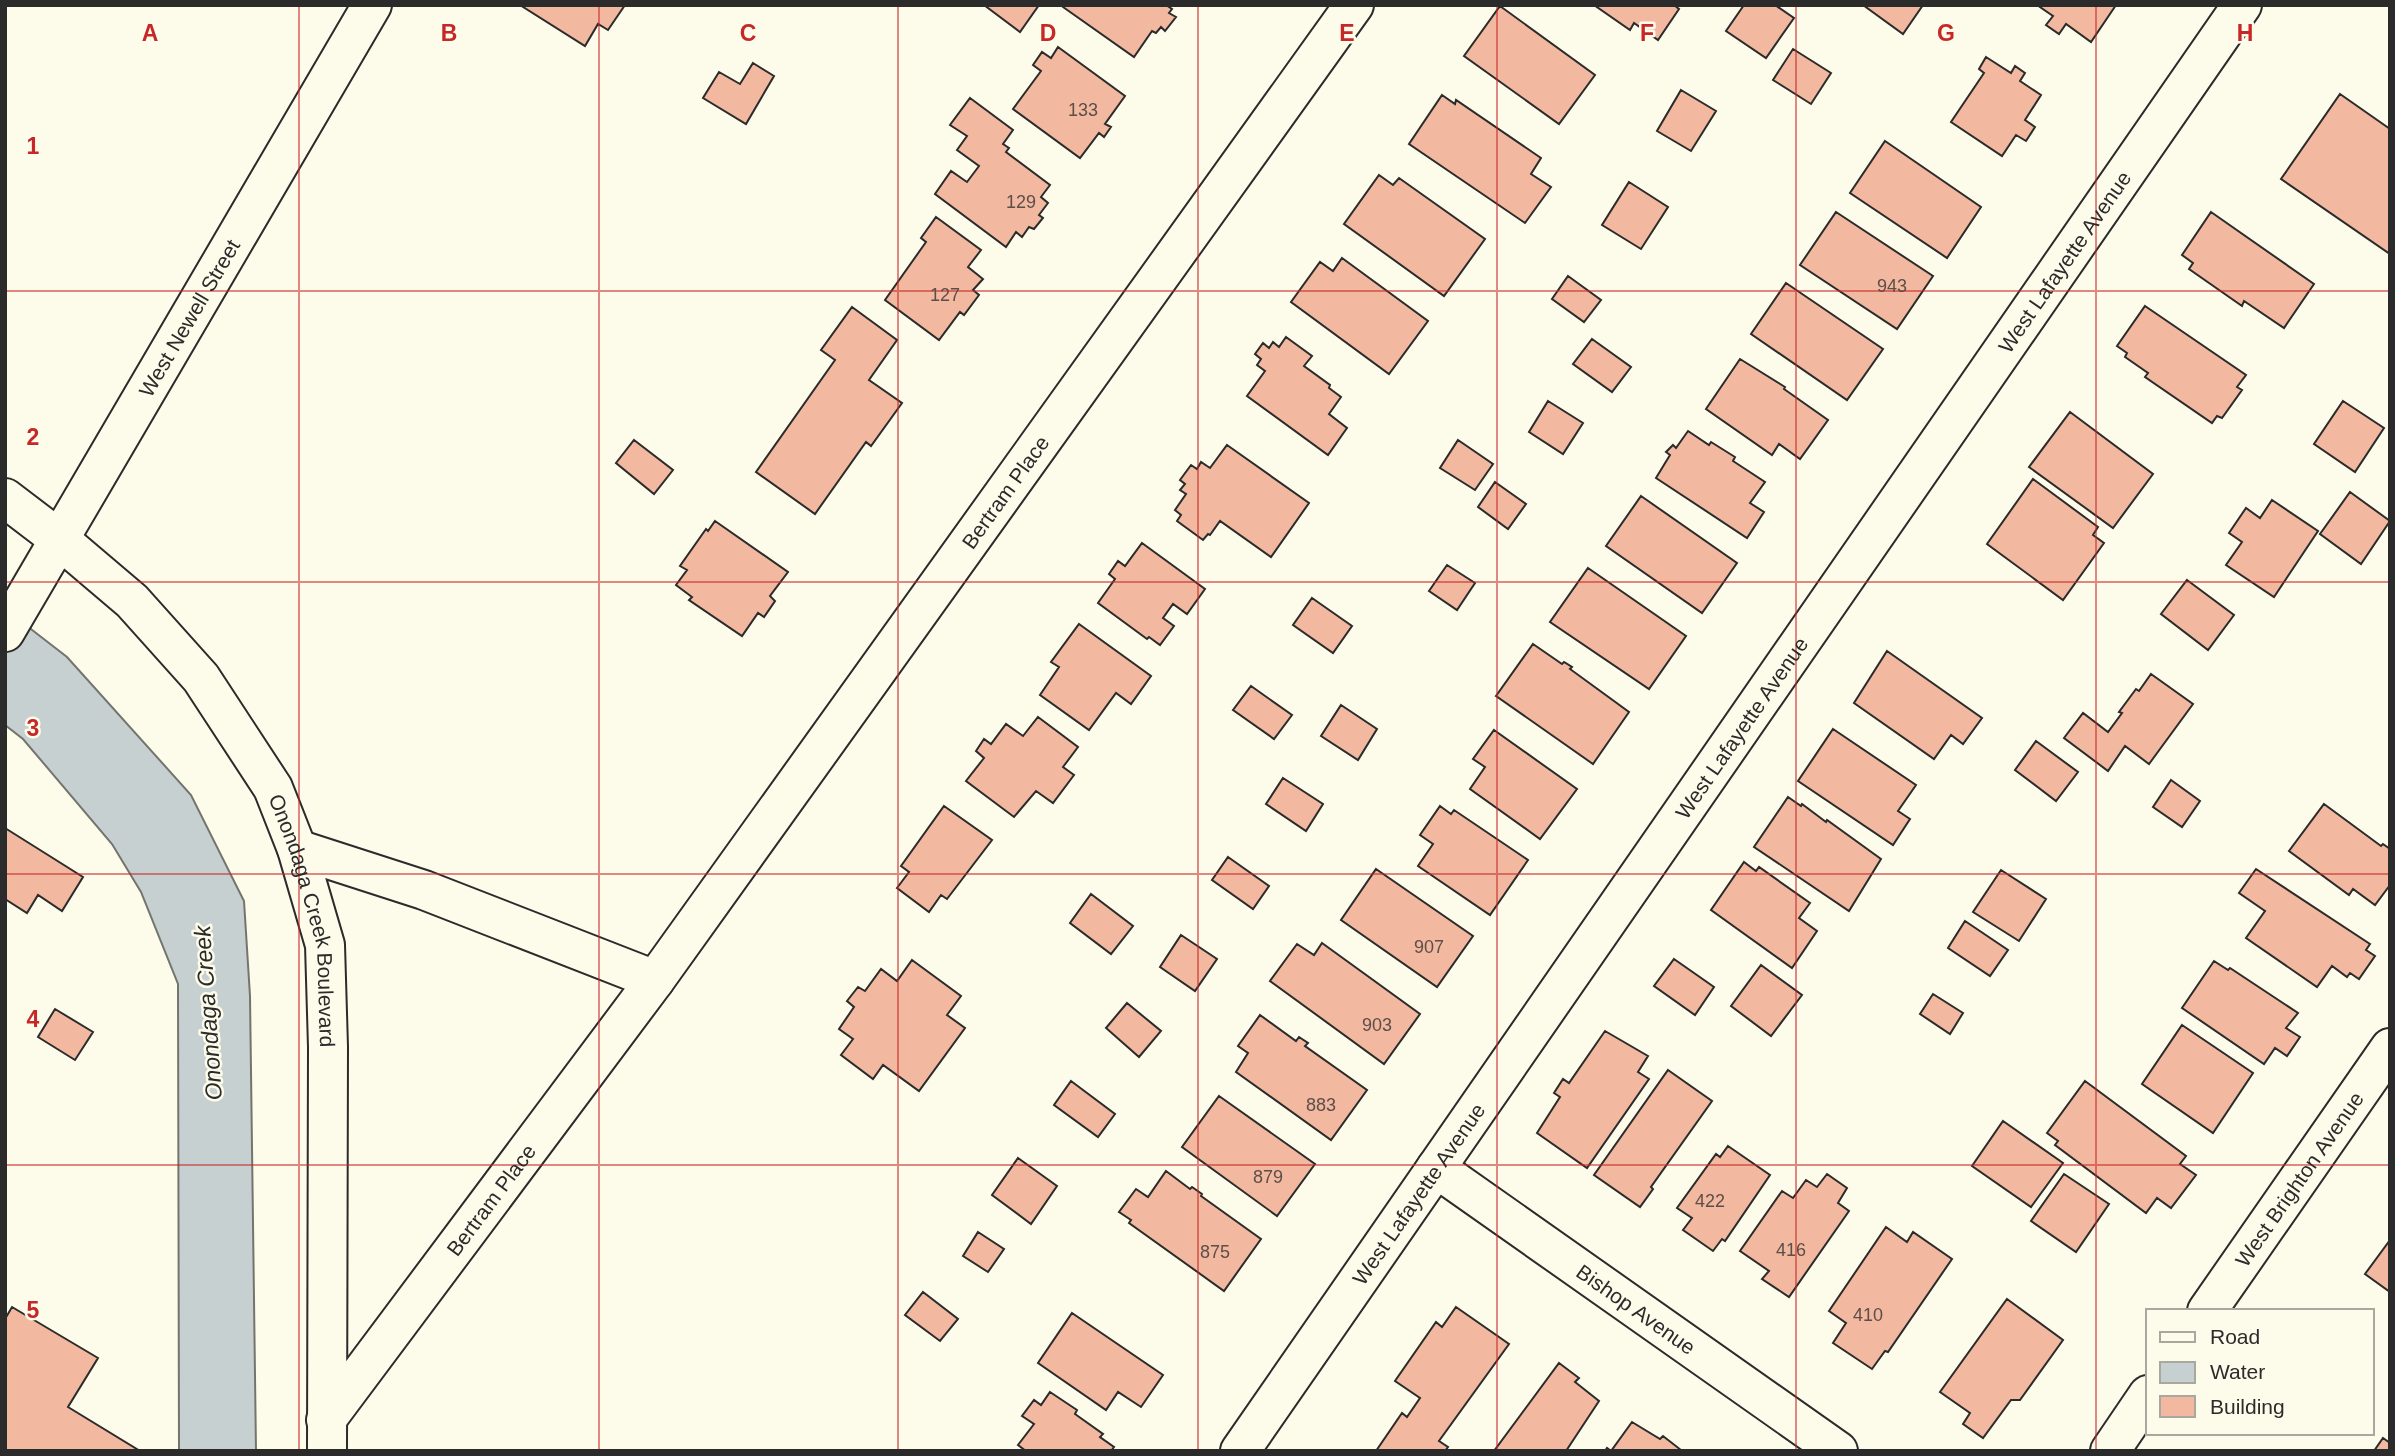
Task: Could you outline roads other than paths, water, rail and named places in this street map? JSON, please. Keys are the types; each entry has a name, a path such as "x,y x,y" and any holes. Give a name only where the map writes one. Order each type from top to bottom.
{"street":[{"name":"West Newell Street","path":"5,632 372,5"},
{"name":"Bertram Place","path":"327,1435 1354,5"},
{"name":"West Lafayette Avenue","path":"1240,1451 2242,5"},
{"name":"Onondaga Creek Boulevard","path":"5,498 60,539 132,601 201,678 273,789 297,849 325,945 328,1047 327,1435"},
{"path":"297,849 424,890 655,980"},
{"name":"West Brighton Avenue","path":"2208,1309 2390,1048"},
{"name":"Bishop Avenue","path":"1436,1168 1838,1451"},
{"path":"2110,1451 2146,1398"}],"water":[{"name":"Onondaga Creek","path":"5,609 67,657 191,795 244,901 250,996 256,1451 179,1451 178,984 141,892 112,844 23,739 5,725"}]}
